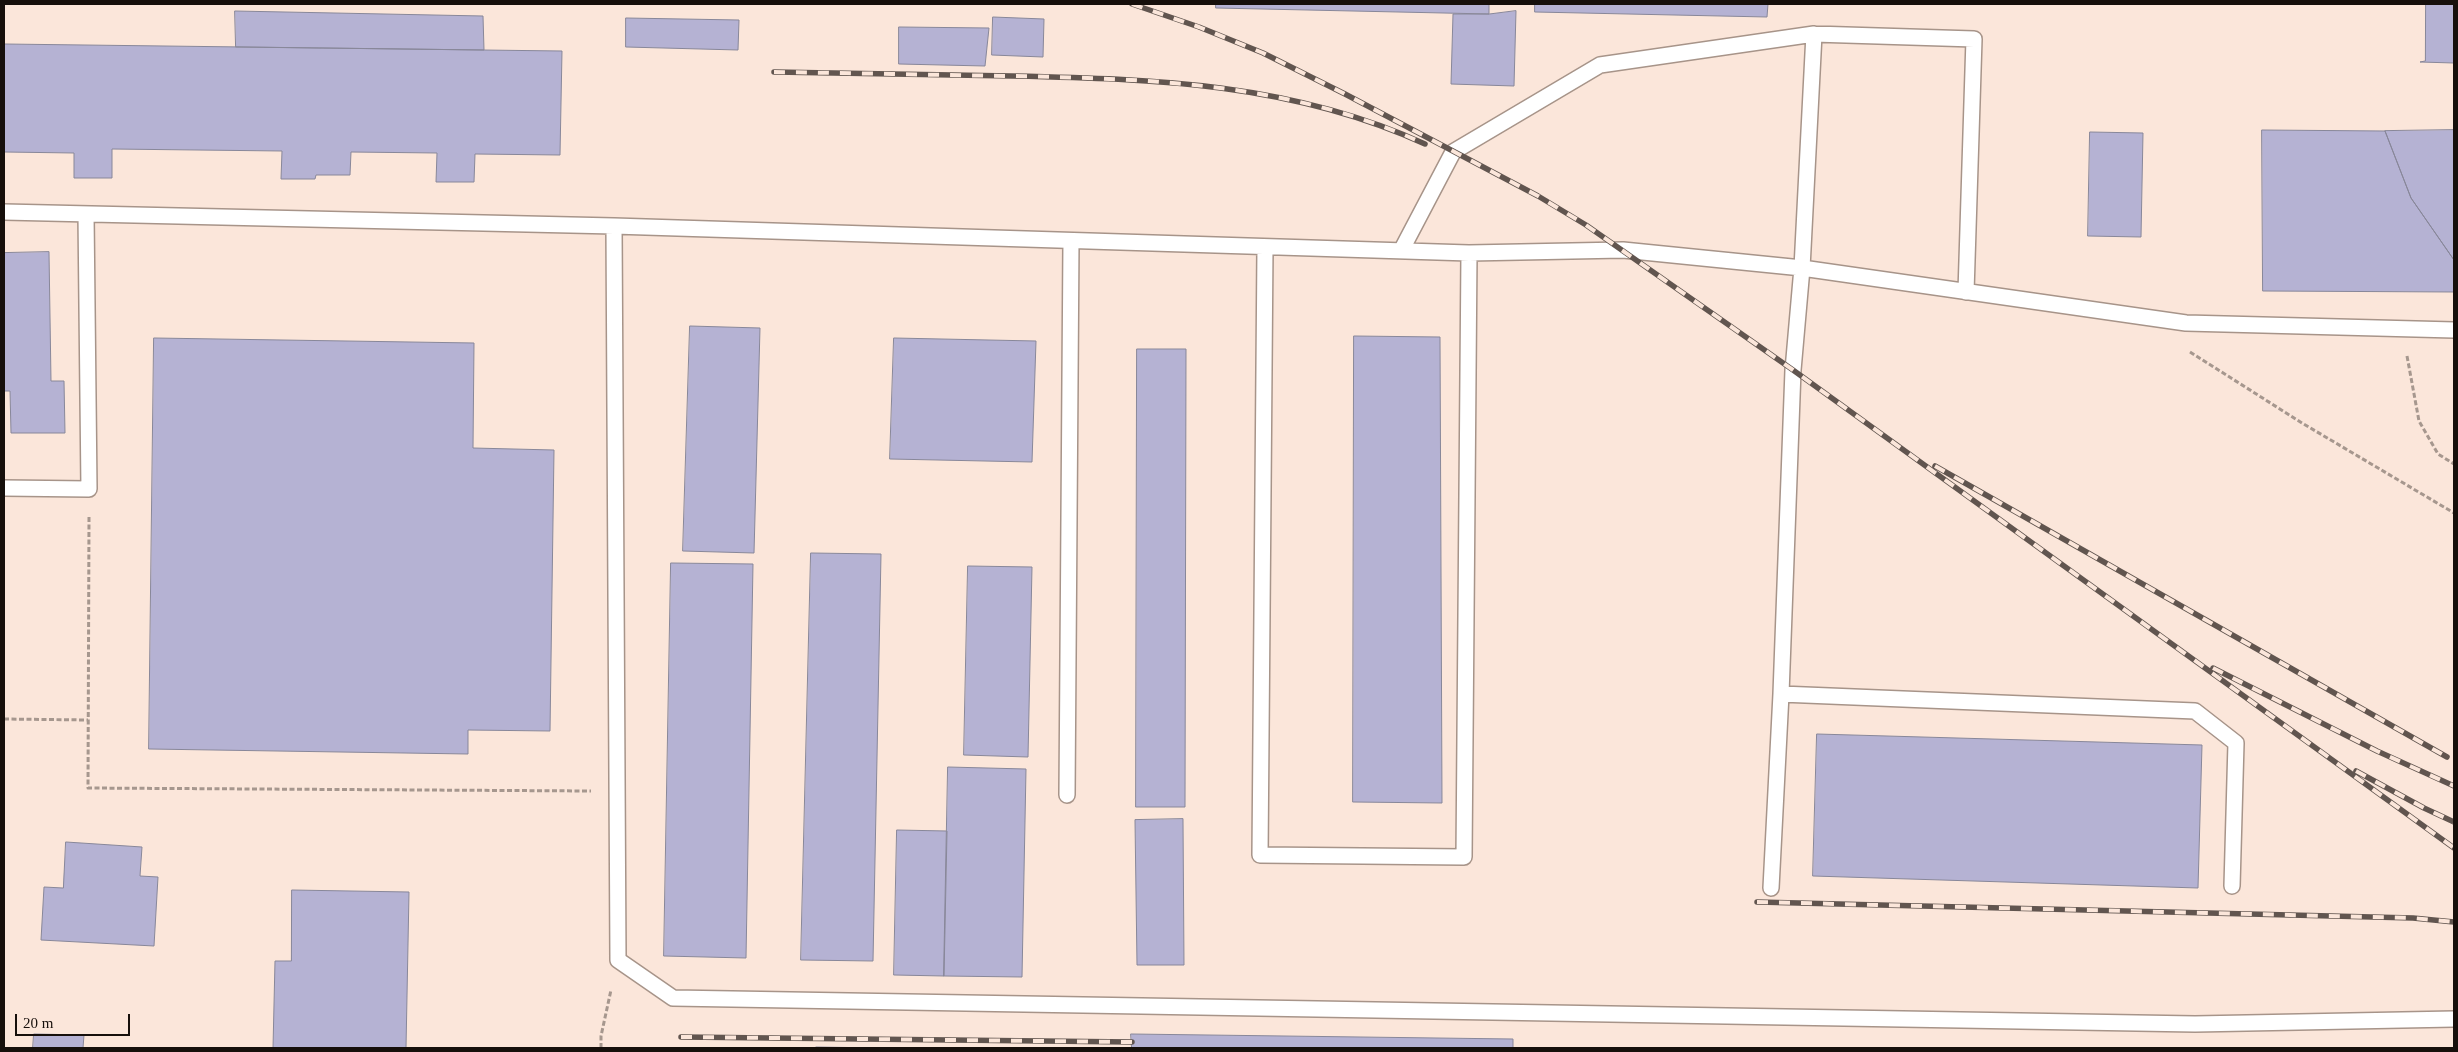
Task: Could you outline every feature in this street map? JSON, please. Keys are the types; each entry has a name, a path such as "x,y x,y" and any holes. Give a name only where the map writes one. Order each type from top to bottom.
{"lane":[{"path":"1401,251 1453,152 1600,65 1814,34 1974,38 1966,292"},
{"path":"1771,888 1781,694 1793,370 1802,268 1814,34"},
{"path":"4,212 614,226 1469,253 1623,250 1802,268 2186,323 2454,330"},
{"path":"4,488 89,489 86,214"},
{"path":"614,226 618,960 673,998 2196,1024 2454,1019"},
{"path":"1067,795 1071,241"},
{"path":"1265,247 1260,855 1464,857 1469,253"},
{"path":"1781,694 2196,711 2236,743 2232,886"}],"path":[{"path":"2403,328 2419,420 2438,454 2454,464"},
{"path":"2189,351 2302,423 2454,514"},
{"path":"89,489 88,788 617,791"},
{"path":"4,719 88,720"},
{"path":"601,1048 601,1036 618,960"}],"building":[{"path":"1216,4 1489,4 1489,14 1216,8"},
{"path":"1535,4 1768,4 1767,17 1535,12"},
{"path":"2426,4 2454,4 2454,63 2420,62 2425,61"},
{"path":"235,11 483,16 484,50 236,47"},
{"path":"1516,11 1514,86 1451,84 1453,14 1489,14"},
{"path":"993,17 1044,19 1043,57 992,55"},
{"path":"626,18 739,20 738,50 626,47"},
{"path":"899,27 989,28 985,66 899,64"},
{"path":"4,44 562,51 560,155 475,154 474,182 436,182 437,153 351,152 350,175 316,175 315,179 281,179 282,151 112,149 112,178 74,178 74,153 4,152"},
{"path":"2262,130 2385,131 2411,198 2454,260 2454,292 2263,291"},
{"path":"2454,130 2454,260 2411,198 2385,131"},
{"path":"2090,132 2143,133 2141,237 2088,236"},
{"path":"49,252 51,381 64,381 65,433 11,433 10,391 4,391 4,253"},
{"path":"690,326 760,328 754,553 683,551"},
{"path":"1354,336 1440,337 1442,803 1353,802"},
{"path":"154,338 474,343 473,448 554,450 550,731 468,730 468,754 149,749"},
{"path":"894,338 1036,341 1032,462 890,459"},
{"path":"1137,349 1186,349 1185,807 1136,807"},
{"path":"811,553 881,554 873,961 801,960"},
{"path":"671,563 753,564 746,958 664,956"},
{"path":"968,566 1032,567 1028,757 964,755"},
{"path":"1817,734 2202,745 2198,888 1813,876"},
{"path":"948,767 1026,769 1022,977 944,976"},
{"path":"1183,819 1184,965 1137,965 1135,820"},
{"path":"897,830 947,831 944,976 894,975"},
{"path":"66,842 142,847 140,876 158,877 154,946 41,940 44,887 63,888"},
{"path":"292,890 409,892 406,1048 273,1048 275,961 291,961"},
{"path":"34,1034 84,1035 83,1048 33,1048"},
{"path":"1131,1034 1513,1039 1513,1048 1132,1048"},
{"path":"816,1047 880,1048 816,1048"}],"railway":[{"path":"1132,4 1199,27 1263,53 1538,196 1586,225 1793,370 2454,848"},
{"path":"774,72 1065,77 1118,79 1222,88 1274,96 1324,108 1375,124 1425,144"},
{"path":"1935,466 2447,757"},
{"path":"2213,668 2377,751 2454,786"},
{"path":"2356,771 2454,822"},
{"path":"1757,902 2413,918 2454,922"},
{"path":"681,1037 1132,1042"}]}
